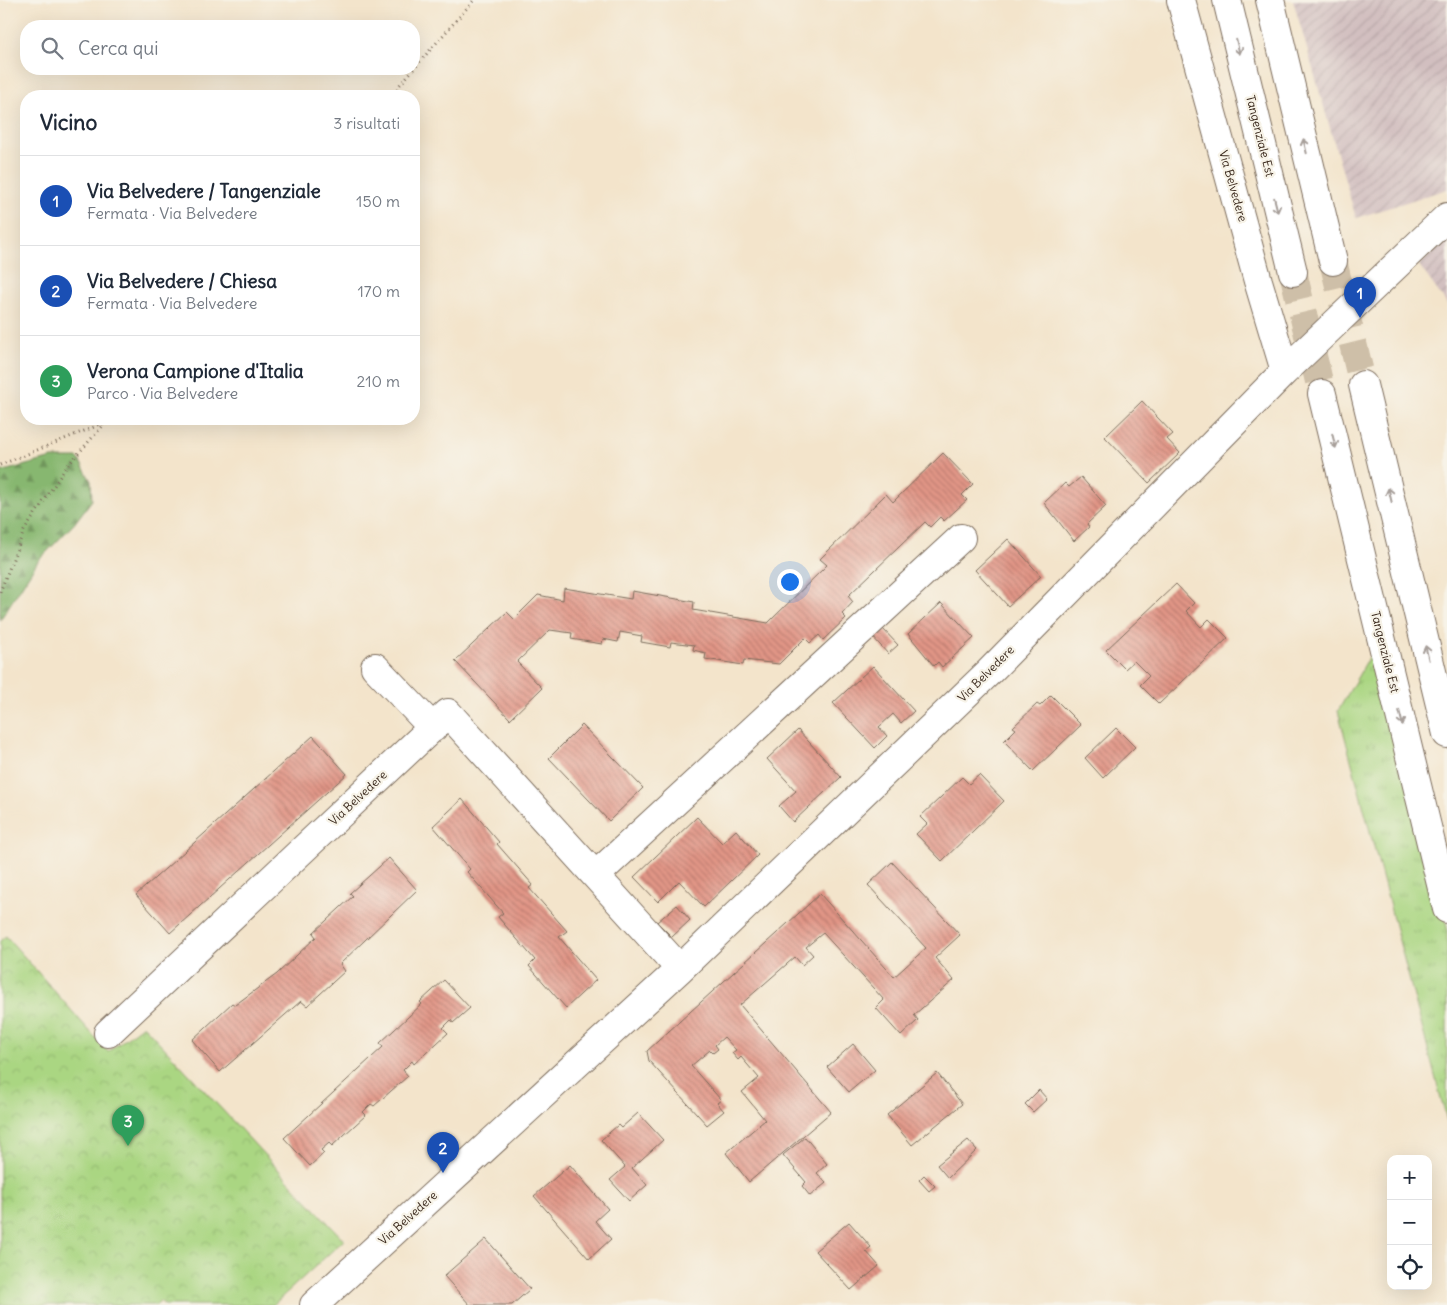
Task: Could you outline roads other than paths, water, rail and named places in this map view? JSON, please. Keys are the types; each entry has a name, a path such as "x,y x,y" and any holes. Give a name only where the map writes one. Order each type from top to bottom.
{"main road":[{"name":"Via Belvedere","path":"1181,0 1258,281 1285,371"},
{"name":"Tangenziale Est","path":"1226,0 1292,272"},
{"path":"1270,0 1333,261"},
{"name":"Via Belvedere","path":"314,1305 680,970 989,672 1285,371 1447,217"},
{"path":"1363,385 1447,734"},
{"name":"Tangenziale Est","path":"1322,394 1447,909"},
{"path":"596,875 961,538"},
{"path":"376,666 433,728"},
{"name":"Via Belvedere","path":"108,1032 448,713 680,970"}],"tunnel":[{"path":"1333,261 1363,385"},
{"path":"1293,272 1322,394"}],"place":[{"name":"Via Belvedere / Tangenziale","path":"1360,318"},
{"name":"Verona Campione d'Italia","path":"128,1146"},
{"name":"Via Belvedere / Chiesa","path":"443,1173"}]}
